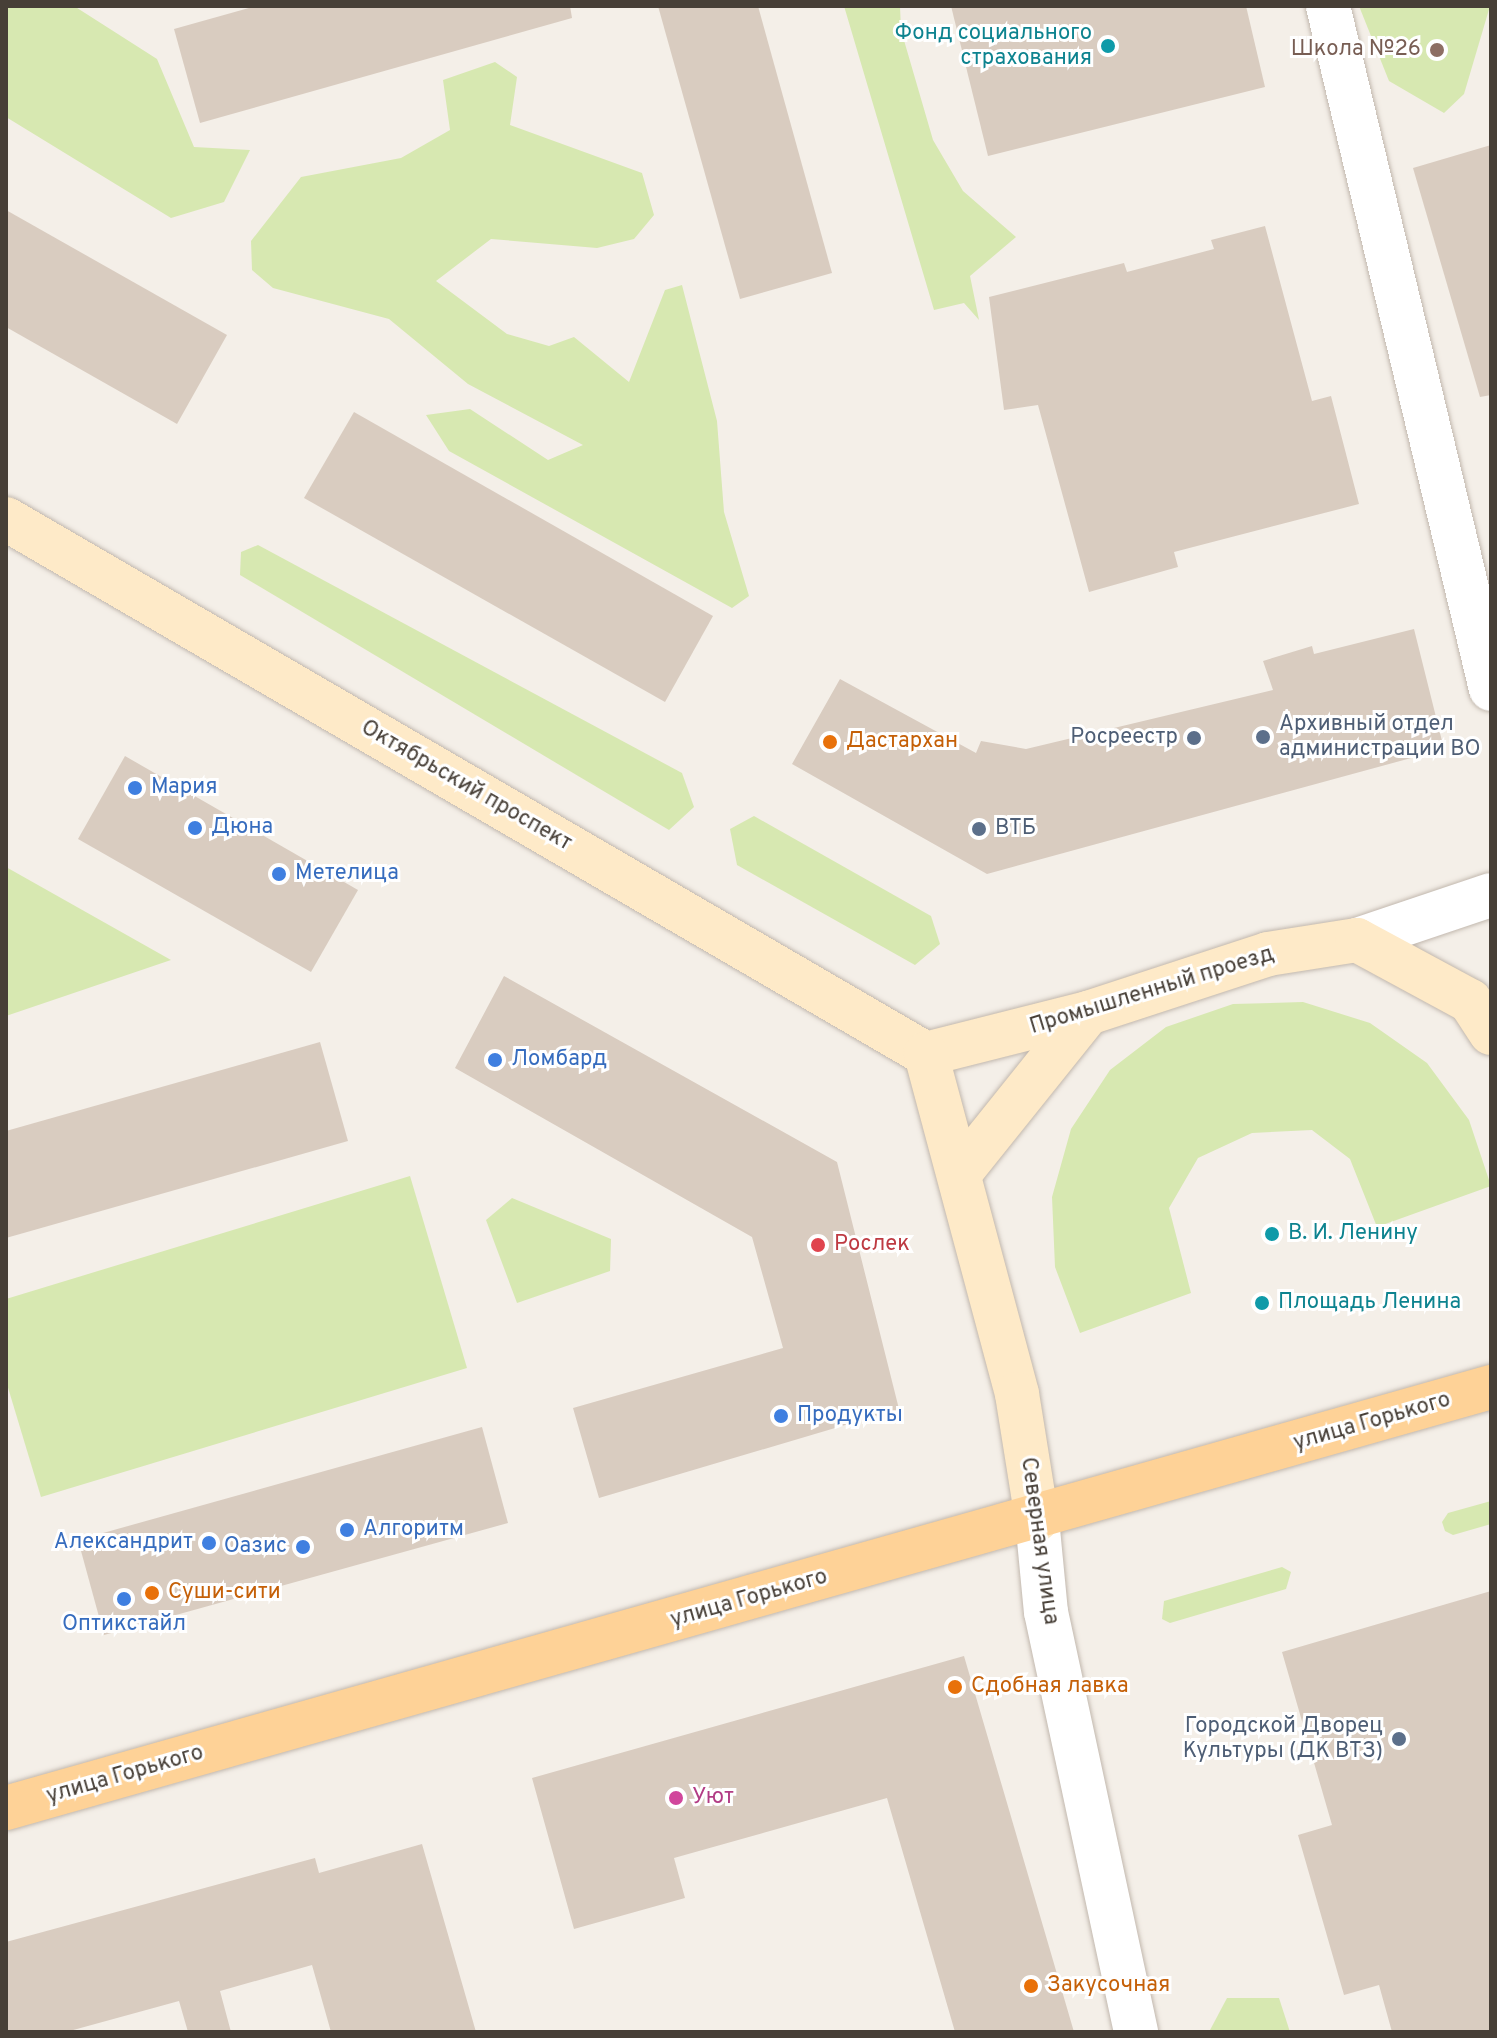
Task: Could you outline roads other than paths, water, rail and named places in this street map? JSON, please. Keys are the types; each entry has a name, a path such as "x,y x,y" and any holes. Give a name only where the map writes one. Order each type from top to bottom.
{"main road":[{"name":"Октябрьский проспект","path":"6,519 926,1054"},
{"name":"Промышленный проезд","path":"926,1054 1088,1013 1268,954 1357,940"},
{"path":"1357,940 1470,1001 1491,1033"},
{"path":"959,1174 1088,1013"},
{"name":"Северная улица","path":"926,1054 1017,1394 1037,1519"},
{"name":"улица Горького","path":"6,1808 1037,1519 1491,1387"}],"street":[{"path":"1328,6 1491,689"},
{"path":"1357,940 1491,895"},
{"name":"Северная улица","path":"1037,1519 1046,1612 1136,2032"}],"place":[{"name":"Фонд социального страхования","path":"1108,46"},
{"name":"Школа №26","path":"1437,50"},
{"name":"Архивный отдел администрации ВО","path":"1263,737"},
{"name":"Росреестр","path":"1194,738"},
{"name":"Дастархан","path":"830,742"},
{"name":"Мария","path":"135,788"},
{"name":"Дюна","path":"195,828"},
{"name":"ВТБ","path":"979,829"},
{"name":"Метелица","path":"279,874"},
{"name":"Ломбард","path":"495,1060"},
{"name":"В. И. Ленину","path":"1272,1234"},
{"name":"Рослек","path":"818,1245"},
{"name":"Площадь Ленина","path":"1262,1303"},
{"name":"Продукты","path":"781,1416"},
{"name":"Алгоритм","path":"347,1530"},
{"name":"Александрит","path":"209,1543"},
{"name":"Оазис","path":"303,1547"},
{"name":"Суши-сити","path":"152,1593"},
{"name":"Оптикстайл","path":"124,1599"},
{"name":"Сдобная лавка","path":"955,1687"},
{"name":"Городской Дворец Культуры (ДК ВТЗ)","path":"1399,1739"},
{"name":"Уют","path":"676,1798"},
{"name":"Закусочная","path":"1031,1986"}]}
